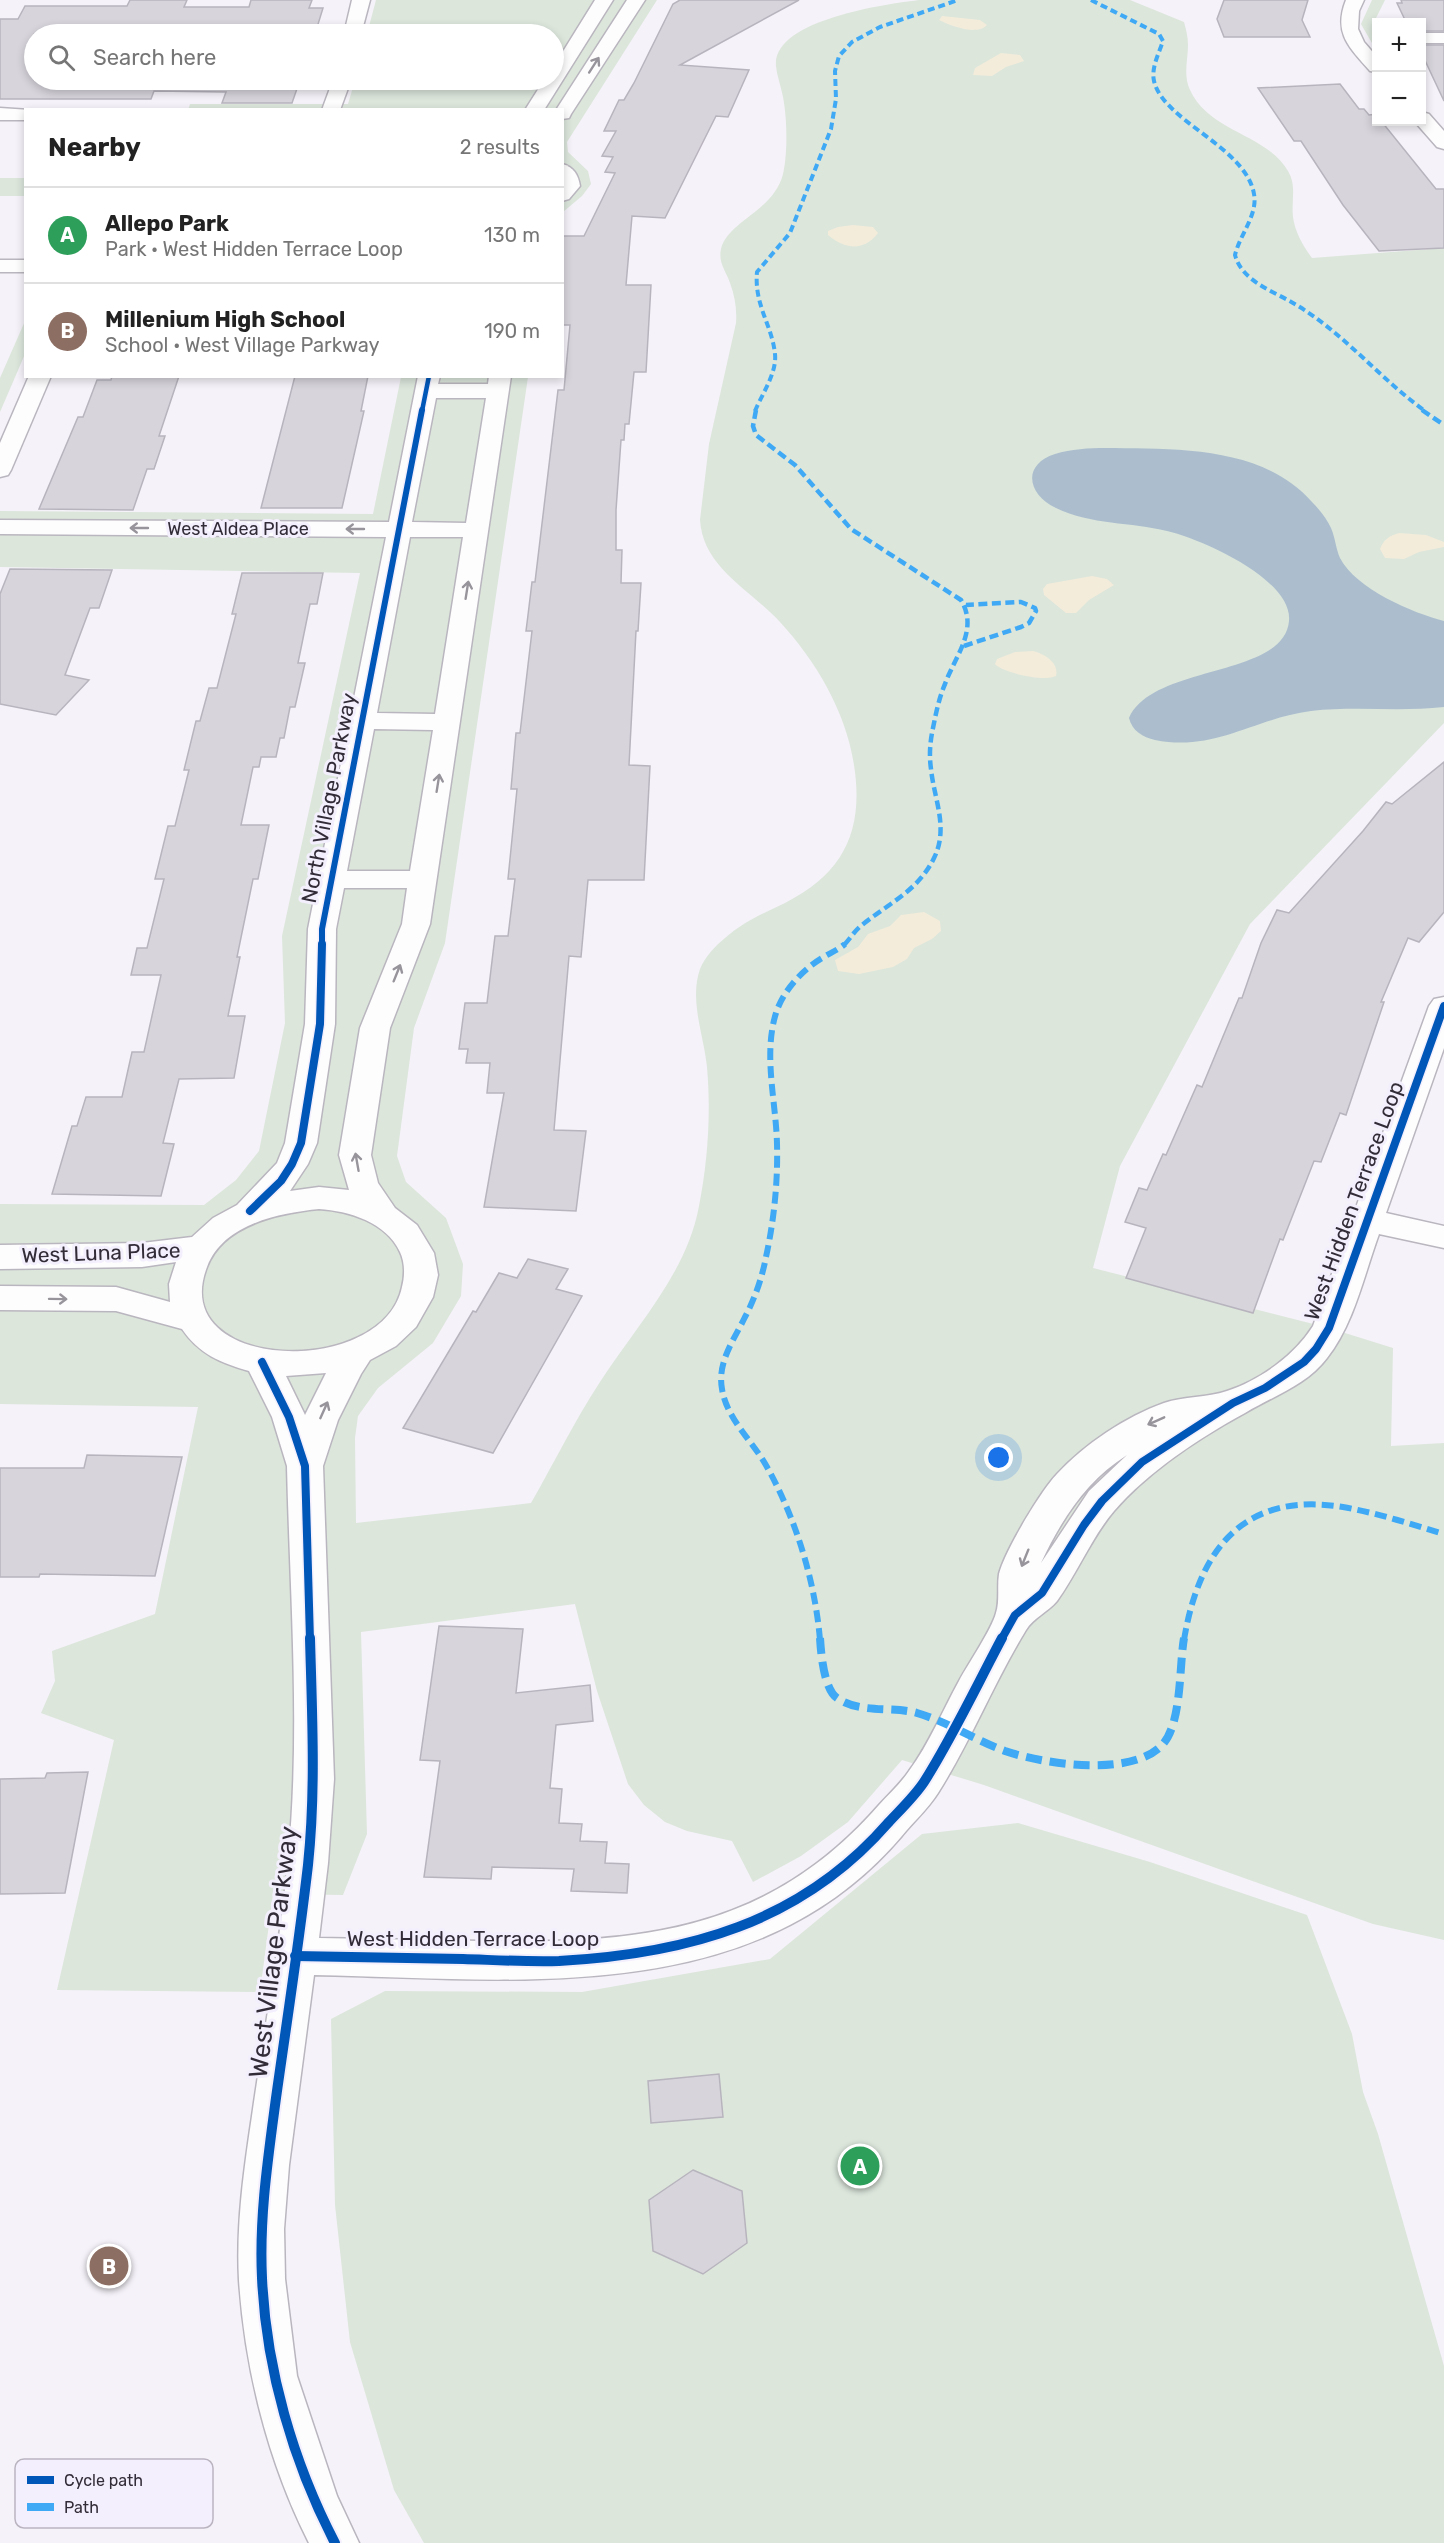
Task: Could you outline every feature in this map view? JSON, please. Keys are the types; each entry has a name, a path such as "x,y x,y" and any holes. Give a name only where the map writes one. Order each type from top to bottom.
{"street":[{"path":"355,24 361,0"},
{"path":"564,62 604,0"},
{"path":"564,111 636,0"},
{"path":"1355,0 1348,13 1348,26 1352,38 1372,61"},
{"path":"1352,38 1372,38"},
{"path":"1426,38 1444,38"},
{"path":"332,108 338,90"},
{"path":"535,108 546,90"},
{"path":"0,114 24,114"},
{"path":"1426,123 1444,143"},
{"path":"564,172 569,177 570,186 564,193"},
{"path":"0,266 24,266"},
{"path":"0,470 9,426 39,378"},
{"name":"North Village Parkway","path":"250,1211 280,1185 301,1143 320,1024 322,929 427,384 498,384 416,924 375,1028 355,1155 362,1185 382,1213"},
{"name":"West Aldea Place","path":"0,527 475,541"},
{"name":"West Aldea Place","path":"0,546 397,540"},
{"name":"North Village Parkway","path":"362,721 447,723"},
{"name":"North Village Parkway","path":"333,879 423,880"},
{"name":"West Hidden Terrace Loop","path":"295,1956 555,1960 663,1950 708,1939 751,1922 800,1898 836,1874 870,1844 923,1783 1015,1615 1042,1593 1084,1525 1121,1480 1142,1462 1233,1403 1285,1376 1304,1362 1316,1349 1329,1328 1444,1006"},
{"path":"319,1198 353,1202 382,1213 406,1231 420,1255 422,1281 412,1308 390,1332 358,1351 327,1361 294,1365 262,1362 232,1354 209,1339 192,1320 184,1296 188,1271 201,1247 222,1227 250,1211 284,1201 319,1198"},
{"name":"West Hidden Terrace Loop","path":"1367,1220 1444,1237"},
{"name":"West Luna Place","path":"0,1257 142,1255 201,1247"},
{"name":"West Luna Place","path":"0,1298 116,1299 192,1320"},
{"name":"West Village Parkway","path":"335,2543 317,2508 274,2376 262,2279 262,2229 267,2165 308,1863 314,1779 306,1466 318,1422 329,1397 358,1351"},
{"name":"West Village Parkway","path":"262,1362 289,1417 306,1466"},
{"path":"1015,1615 1018,1573 1032,1540 1049,1510 1069,1484 1087,1466 1128,1436 1177,1412 1233,1403"},
{"path":"1049,1510 1084,1525"}],"shaded area":[{"path":"376,0 657,0 567,142 568,152 588,171 591,184 582,196 564,211 564,108 189,108 190,104 348,104 352,90 564,90 564,24 370,24"},
{"path":"919,0 1130,0 1184,22 1188,42 1186,68 1190,90 1210,115 1266,149 1279,159 1288,171 1293,188 1294,223 1300,239 1312,258 1444,248 1444,723 1250,924 1120,1166 1093,1268 1329,1328 1393,1348 1391,1446 1444,1443 1444,1940 1373,1924 984,1785 902,1760 848,1822 801,1856 753,1882 732,1841 687,1831 665,1822 644,1805 628,1784 597,1691 575,1604 361,1632 367,1834 343,1895 273,1894 260,1992 57,1990 114,1740 41,1713 55,1681 52,1651 155,1614 198,1407 0,1404 0,1204 204,1205 236,1180 259,1151 285,1023 282,936 360,573 0,567 0,511 373,514 401,378 528,378 445,943 414,1028 397,1156 406,1182 446,1218 463,1264 461,1296 433,1343 378,1388 358,1416 355,1438 356,1523 531,1503 591,1396 672,1276 693,1231 705,1172 709,1119 707,1067 696,993 700,969 707,956 732,932 806,891 822,878 836,863 846,847 852,829 856,809 854,765 844,726 828,688 806,653 780,622 719,565 703,537 700,520 709,444 736,323 734,298 720,254 725,239 771,197 783,174 786,135 784,105 776,66 780,50 792,37 811,26 834,17"},
{"path":"1372,0 1385,0 1376,18 1372,18 1372,43 1361,24"},
{"path":"0,178 24,178 24,196 0,196"},
{"path":"24,323 24,356 0,412 0,378"},
{"path":"1018,1823 1150,1862 1307,1915 1352,2034 1363,2092 1378,2134 1444,2366 1444,2543 424,2543 394,2490 350,2342 335,2205 331,2019 385,1991 582,1992 770,1959 922,1834"}],"sand":[{"path":"942,16 980,20 987,25 977,30 964,29 939,20"},
{"path":"1001,53 1020,55 1024,61 1006,67 992,76 973,75 975,68"},
{"path":"853,225 873,227 878,233 860,246 847,246 828,235 828,231 838,227"},
{"path":"1399,533 1426,535 1444,542 1444,547 1419,552 1404,559 1385,558 1380,549 1387,538"},
{"path":"1092,576 1107,579 1114,585 1089,600 1076,613 1066,613 1044,595 1043,589 1047,584"},
{"path":"1033,651 1042,654 1053,663 1056,676 1043,678 1024,676 1006,671 995,664 997,659 1015,652"},
{"path":"924,912 940,921 941,931 932,939 914,948 907,959 893,967 859,974 838,971 835,960 858,947 868,934 890,926 901,915"}],"water":[{"path":"1105,448 1188,450 1216,454 1243,460 1292,483 1325,518 1340,558 1359,580 1402,606 1444,621 1444,707 1311,711 1271,720 1234,733 1197,742 1155,740 1139,733 1129,718 1143,701 1163,688 1243,663 1265,653 1282,639 1289,621 1286,605 1276,590 1261,576 1222,552 1167,531 1069,514 1039,496 1032,480 1033,472 1044,459 1067,451"}],"building":[{"path":"130,0 187,0 184,7 249,7 251,0 312,0 309,8 323,8 318,24 24,24 24,90 297,90 292,103 222,103 226,92 154,91 151,99 0,99 0,19 18,19 25,6 127,6"},
{"path":"680,0 799,0 680,65 749,70 728,117 716,116 665,218 632,216 626,285 651,285 646,372 634,372 629,424 625,424 624,440 621,440 616,510 616,550 622,550 621,583 641,583 638,631 636,631 629,765 650,766 644,880 588,880 581,957 569,956 554,1130 586,1131 576,1211 484,1207 504,1093 487,1093 490,1063 466,1063 468,1049 459,1049 465,1003 487,1003 495,936 508,936 515,879 508,879 517,789 511,789 516,733 520,733 532,631 526,631 532,582 535,582 558,390 564,390 570,325 564,325 564,236 584,236 615,173 605,172 613,157 602,156 616,131 604,131 619,100 624,100 634,83 673,4"},
{"path":"1224,0 1308,0 1302,20 1310,37 1224,37 1217,19"},
{"path":"1401,0 1444,0 1444,31 1426,31 1426,18 1404,18 1397,3 1402,3"},
{"path":"1426,45 1444,45 1444,101 1426,63"},
{"path":"1340,84 1359,109 1364,109 1369,115 1372,115 1372,126 1385,126 1436,189 1444,189 1444,248 1379,251 1343,205 1301,141 1294,141 1258,88"},
{"path":"112,378 178,378 159,436 165,436 154,469 147,469 133,510 39,509 78,417 83,417 97,380 111,380"},
{"path":"294,378 368,378 361,411 364,411 342,508 261,508"},
{"path":"10,569 112,570 99,608 90,608 65,675 89,680 56,715 0,704 0,594"},
{"path":"242,573 323,573 317,604 310,604 298,663 305,663 295,707 290,707 284,738 280,738 276,757 261,757 259,767 253,767 241,825 269,825 258,879 253,879 228,1016 245,1016 234,1078 179,1079 163,1143 174,1144 161,1196 52,1194 72,1126 77,1126 86,1097 122,1097 132,1052 144,1052 161,975 131,975 137,948 147,948 164,879 155,879 168,826 175,826 189,770 184,770 196,721 200,721 209,688 217,688 236,614 232,614"},
{"path":"1444,762 1444,912 1419,942 1408,938 1381,1002 1384,1002 1346,1115 1340,1113 1321,1162 1314,1161 1283,1240 1280,1239 1253,1313 1126,1278 1146,1228 1125,1222 1139,1188 1147,1190 1163,1154 1166,1155 1197,1085 1202,1087 1239,998 1242,998 1261,943 1277,910 1289,913 1386,802 1392,804"},
{"path":"528,1259 568,1269 556,1289 582,1296 493,1453 403,1428 473,1311 476,1312 499,1273 517,1278"},
{"path":"87,1455 182,1457 155,1576 40,1574 39,1577 0,1577 0,1468 84,1468"},
{"path":"439,1626 523,1629 516,1693 590,1685 593,1721 556,1725 550,1788 562,1789 559,1823 582,1824 580,1841 607,1842 605,1863 629,1864 627,1893 571,1891 574,1869 492,1867 491,1879 424,1877 440,1761 420,1760"},
{"path":"88,1772 65,1893 0,1894 0,1779 45,1778 47,1773"},
{"path":"719,2074 723,2117 651,2123 648,2081"},
{"path":"693,2170 742,2191 747,2243 703,2274 653,2251 649,2200"}],"marked path":[{"path":"958,0 880,27 852,42 839,56 835,71 836,99 831,129 790,233 757,272 758,298 775,354 773,370 755,411 753,426 756,435 795,465 851,529 961,600 969,619 966,639 942,690 932,731 929,752 941,820 941,837 935,856 923,877 909,892 861,925 843,946 819,960 800,976 789,989 777,1011 771,1041 777,1145 772,1223 767,1257 759,1284 722,1367 723,1396 732,1415 766,1464 787,1511 810,1580 818,1619 823,1665 835,1697 859,1706 921,1714 1006,1751 1042,1760 1088,1765 1111,1764 1150,1755 1163,1744 1175,1712 1186,1629 1199,1584 1209,1562 1222,1543 1238,1527 1257,1515 1280,1507 1300,1504 1342,1507 1384,1516 1444,1534"},
{"path":"1091,0 1159,34 1163,41 1153,78 1159,92 1190,124 1236,161 1249,179 1255,195 1254,209 1237,244 1235,255 1242,271 1319,320 1389,384 1444,425"},
{"path":"964,646 1021,627 1029,623 1036,611 1035,608 1021,602 966,605"}],"cycle path":[{"path":"250,1211 281,1181 292,1164 301,1143 320,1024 322,929 429,378"},
{"path":"295,1956 556,1961 613,1957 663,1950 708,1939 751,1922 800,1898 836,1874 870,1844 923,1783 1015,1615 1042,1593 1084,1525 1102,1501 1142,1462 1233,1403 1265,1388 1304,1362 1316,1349 1329,1328 1444,1006"},
{"path":"262,1362 289,1417 305,1466 314,1779 308,1863 267,2165 262,2229 262,2279 274,2376 295,2447 317,2508 335,2543"}],"place":[{"name":"Allepo Park","path":"860,2166"},
{"name":"Millenium High School","path":"109,2266"}]}
